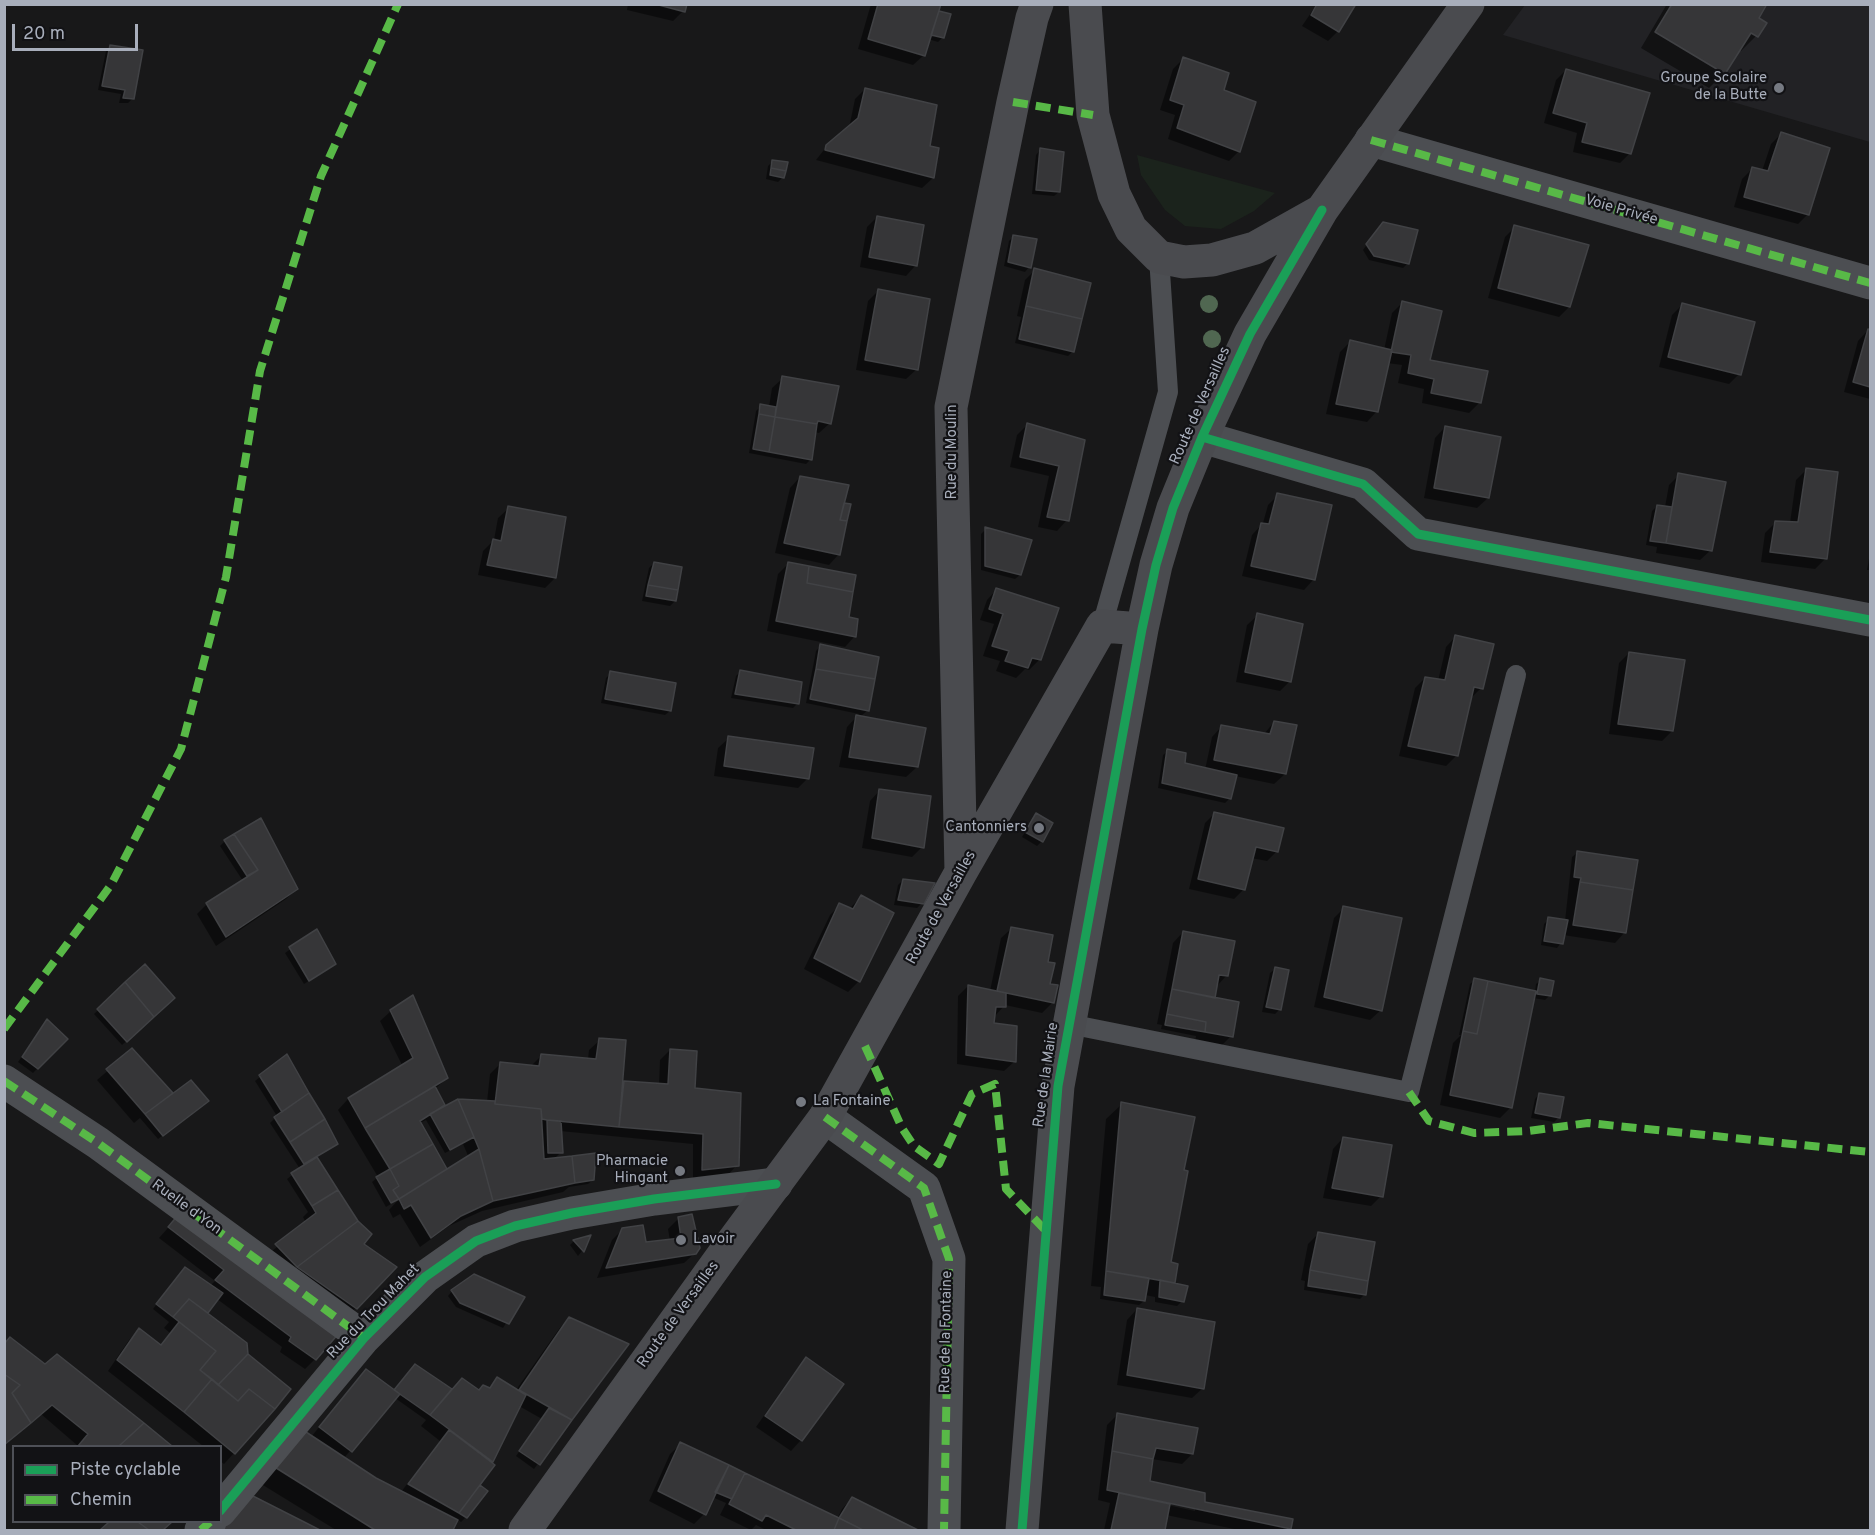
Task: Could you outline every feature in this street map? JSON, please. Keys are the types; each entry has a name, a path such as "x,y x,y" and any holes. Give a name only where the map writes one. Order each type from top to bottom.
{"main road":[{"name":"Rue du Moulin","path":"961,872 951,407 1015,92 1037,4"},
{"path":"1085,4 1093,115 1114,194 1131,229 1159,257 1184,262 1212,260 1255,249 1322,210"},
{"name":"Route de Versailles","path":"1142,629 1156,565 1173,508 1202,437 1250,334 1322,210 1468,4"},
{"name":"Route de Versailles","path":"525,1530 825,1117 961,872 1102,626"},
{"path":"1102,626 1142,629"},
{"name":"Rue de la Mairie","path":"1022,1530 1058,1086 1142,629"}],"street":[{"name":"Voie Privée","path":"1371,140 1870,283"},
{"path":"1202,437 1363,484 1418,534 1870,620"},
{"name":"Ruelle d'Yon","path":"4,1081 98,1143 364,1338"},
{"name":"Rue de la Fontaine","path":"825,1117 924,1188 949,1259 944,1530"},
{"name":"Rue du Trou Mahet","path":"222,1508 364,1338 425,1277 476,1242 515,1226 654,1199 776,1184"}],"lane":[{"path":"1102,626 1168,392 1159,257"},
{"path":"1069,1024 1408,1092 1516,675"}],"shaded area":[{"name":"Groupe Scolaire de la Butte","path":"1525,5 1870,5 1870,142 1503,35"},
{"path":"1137,155 1275,193 1254,211 1221,229 1185,226 1165,210 1141,175"}],"building":[{"path":"655,4 687,4 685,12"},
{"path":"878,4 941,4 925,56 868,39"},
{"path":"1317,4 1356,4 1339,32 1311,15"},
{"path":"1672,4 1767,4 1759,18 1767,23 1758,37 1751,33 1725,74 1655,32"},
{"path":"939,11 951,14 944,38 931,35"},
{"path":"110,45 143,50 134,99 123,98 125,90 102,86"},
{"path":"1183,57 1229,73 1224,90 1256,102 1240,152 1177,128 1184,105 1170,100"},
{"path":"1566,69 1650,93 1631,154 1582,142 1587,123 1553,113"},
{"path":"865,88 937,105 930,146 939,148 934,178 825,150 826,145 858,118"},
{"path":"1781,132 1830,148 1809,215 1744,197 1752,167 1768,171"},
{"path":"1040,148 1064,152 1060,192 1036,190"},
{"path":"772,160 788,162 786,171 771,168"},
{"path":"771,168 786,171 784,178 770,175"},
{"path":"877,216 924,225 917,266 869,257"},
{"path":"1383,222 1418,230 1409,264 1374,256 1366,244"},
{"path":"1514,225 1589,245 1570,307 1498,288"},
{"path":"1013,235 1037,239 1031,268 1008,262"},
{"path":"1034,268 1091,283 1082,319 1026,306"},
{"path":"878,289 930,299 918,370 865,360"},
{"path":"1402,301 1442,311 1430,360 1488,371 1481,403 1431,393 1434,379 1408,373 1411,355 1391,352"},
{"path":"1682,303 1755,322 1741,375 1668,357"},
{"path":"1026,306 1082,319 1074,352 1019,339"},
{"path":"1868,329 1870,330 1870,387 1853,382"},
{"path":"1350,340 1392,350 1378,412 1336,404"},
{"path":"782,376 839,386 831,424 775,417"},
{"path":"760,404 776,407 775,417 759,414"},
{"path":"759,414 775,417 769,452 753,449"},
{"path":"775,417 817,424 812,460 769,452"},
{"path":"1027,423 1085,440 1069,521 1047,517 1059,466 1020,457"},
{"path":"1445,426 1501,437 1489,498 1434,488"},
{"path":"1806,468 1838,472 1827,559 1770,552 1775,521 1798,522"},
{"path":"1678,473 1726,482 1712,551 1666,543"},
{"path":"800,476 849,485 840,520 847,521 840,555 784,543"},
{"path":"1277,493 1332,505 1315,580 1251,566 1261,523 1269,524"},
{"path":"844,503 851,504 847,521 840,520"},
{"path":"1657,505 1672,507 1666,543 1650,541"},
{"path":"508,506 566,517 556,578 487,565 493,539 501,541"},
{"path":"985,527 1032,540 1021,575 985,566"},
{"path":"654,562 682,567 678,590 648,585"},
{"path":"788,562 809,566 807,583 853,592 849,617 858,619 856,637 776,621"},
{"path":"809,566 856,575 853,592 807,583"},
{"path":"648,585 678,590 676,601 646,596"},
{"path":"996,588 1059,608 1041,660 1032,658 1028,668 1005,661 1009,651 992,646 1003,614 989,609"},
{"path":"1257,613 1303,624 1291,682 1245,672"},
{"path":"1455,635 1494,644 1483,689 1474,687 1458,756 1408,746 1425,677 1445,680"},
{"path":"820,644 879,657 875,679 816,669"},
{"path":"1629,652 1685,660 1673,731 1618,724"},
{"path":"816,669 875,679 869,711 810,699"},
{"path":"740,670 802,682 799,704 735,694"},
{"path":"610,671 676,683 671,711 605,699"},
{"path":"856,715 926,728 918,767 849,757"},
{"path":"1274,721 1297,725 1286,774 1214,760 1221,725 1270,734"},
{"path":"728,736 814,748 809,779 724,766"},
{"path":"1167,749 1186,753 1185,763 1237,775 1231,799 1162,783"},
{"path":"879,789 931,796 924,848 872,838"},
{"path":"1214,812 1284,828 1278,852 1256,847 1245,890 1198,879"},
{"name":"Cantonniers","path":"1036,813 1053,823 1043,842 1025,832"},
{"path":"261,818 298,889 226,937 206,903 258,870 234,834"},
{"path":"234,834 258,870 247,876 224,840"},
{"path":"1577,851 1638,860 1633,890 1580,882 1581,878 1574,877"},
{"path":"903,879 935,883 924,904 898,900"},
{"path":"1580,882 1633,890 1626,933 1573,925"},
{"path":"861,895 894,913 860,982 814,958 839,903 853,909"},
{"path":"1343,906 1402,918 1382,1011 1324,997"},
{"path":"1548,917 1568,920 1563,944 1544,941"},
{"path":"1011,927 1053,935 1048,962 1055,963 1050,984 1058,985 1054,1003 997,991"},
{"path":"317,929 336,964 309,981 289,947"},
{"path":"1183,931 1235,941 1228,976 1219,975 1215,998 1172,989"},
{"path":"145,964 175,998 154,1017 125,982"},
{"path":"1275,967 1289,970 1281,1010 1266,1007"},
{"path":"1474,978 1488,981 1477,1034 1463,1031"},
{"path":"1540,978 1554,981 1551,996 1537,994"},
{"path":"1488,981 1536,991 1512,1108 1450,1095 1463,1031 1477,1034"},
{"path":"125,982 154,1017 127,1042 97,1009"},
{"path":"968,985 1006,993 1006,1007 996,1007 994,1023 1017,1026 1016,1062 966,1055"},
{"path":"1172,989 1239,1002 1233,1037 1205,1032 1206,1022 1167,1014"},
{"path":"413,995 448,1078 365,1128 348,1098 413,1058 390,1010"},
{"path":"1167,1014 1206,1022 1205,1032 1165,1025"},
{"path":"47,1019 68,1039 38,1069 22,1057"},
{"path":"599,1038 626,1040 619,1127 547,1120 542,1119 541,1109 495,1104 500,1062 539,1066 541,1054 596,1059"},
{"path":"132,1048 173,1093 145,1114 106,1069"},
{"path":"670,1049 697,1051 695,1088 741,1093 739,1166 702,1170 703,1134 619,1127 624,1081 668,1084"},
{"path":"287,1054 309,1093 282,1112 259,1075"},
{"path":"191,1080 209,1101 163,1136 145,1114"},
{"path":"435,1086 445,1105 420,1121 433,1144 390,1169 365,1128"},
{"path":"309,1093 325,1119 290,1142 274,1117"},
{"path":"1539,1093 1564,1097 1560,1118 1535,1113"},
{"path":"458,1099 495,1101 495,1104 541,1109 544,1159 572,1156 575,1183 493,1201 479,1149"},
{"path":"458,1099 474,1137 450,1150 430,1114"},
{"path":"1121,1102 1195,1117 1184,1170 1188,1171 1171,1262 1178,1264 1175,1283 1106,1271"},
{"path":"325,1119 338,1144 304,1164 290,1142"},
{"path":"547,1120 561,1121 563,1153 548,1153"},
{"path":"1343,1137 1392,1145 1383,1197 1332,1188"},
{"path":"433,1144 447,1169 399,1199 393,1190 399,1186 390,1169"},
{"path":"479,1149 493,1201 461,1216 431,1238 411,1205 404,1209 399,1199"},
{"path":"596,1153 594,1180 575,1183 572,1156"},
{"path":"317,1157 338,1190 312,1206 291,1173"},
{"path":"390,1169 399,1186 393,1190 399,1199 391,1203 376,1177"},
{"path":"338,1190 358,1221 297,1267 275,1244 316,1213 312,1206"},
{"path":"183,1209 345,1326 316,1360 289,1341 291,1337 215,1280 224,1270 168,1227"},
{"name":"Lavoir","path":"692,1214 700,1248 696,1254 606,1268 622,1228 643,1225 646,1242 681,1238 678,1217"},
{"path":"358,1221 372,1234 364,1244 397,1267 357,1309 297,1267"},
{"path":"1318,1232 1375,1242 1368,1281 1310,1270"},
{"path":"591,1235 584,1252 573,1240"},
{"path":"185,1267 223,1293 208,1313 189,1299 173,1317 156,1304"},
{"path":"1310,1270 1368,1281 1366,1295 1308,1286"},
{"path":"1106,1271 1149,1278 1145,1301 1104,1295"},
{"path":"474,1274 525,1297 509,1324 460,1303 451,1290"},
{"path":"1160,1280 1188,1286 1184,1302 1159,1297"},
{"path":"189,1299 247,1343 248,1354 218,1385 200,1370 216,1351 173,1317"},
{"path":"1137,1308 1215,1322 1204,1389 1127,1375"},
{"path":"569,1317 629,1344 572,1420 519,1390"},
{"path":"179,1322 216,1351 200,1370 212,1379 184,1412 117,1360 139,1328 161,1345"},
{"path":"10,1337 45,1364 57,1354 144,1423 120,1445 79,1445 88,1434 52,1405 31,1423 12,1393 20,1385 4,1374 4,1344"},
{"path":"248,1354 291,1389 275,1409 249,1389 238,1401 218,1385"},
{"path":"806,1357 844,1384 802,1441 765,1416"},
{"path":"415,1364 452,1389 430,1415 394,1390"},
{"path":"366,1369 400,1394 352,1452 319,1427"},
{"path":"4,1374 20,1385 12,1393 31,1423 4,1445"},
{"path":"497,1377 526,1395 493,1462 430,1415 462,1378 479,1390 483,1385 490,1388"},
{"path":"212,1379 238,1401 249,1389 275,1409 235,1454 184,1412"},
{"path":"549,1408 572,1420 540,1465 519,1451"},
{"path":"1117,1413 1198,1428 1193,1454 1156,1448 1153,1459 1112,1451"},
{"path":"144,1423 171,1445 120,1445"},
{"path":"303,1430 376,1478 458,1520 453,1530 375,1530 273,1466"},
{"path":"449,1430 495,1465 459,1513 408,1484"},
{"path":"680,1442 729,1465 706,1515 658,1491"},
{"path":"1112,1451 1153,1459 1150,1481 1205,1493 1205,1502 1293,1519 1291,1529 1107,1490"},
{"path":"729,1465 745,1473 732,1499 715,1492"},
{"path":"745,1473 839,1518 834,1530 796,1530 766,1515 762,1521 729,1504"},
{"path":"480,1485 488,1491 467,1518 459,1513"},
{"path":"1119,1493 1170,1504 1165,1530 1111,1530"},
{"path":"249,1494 320,1530 219,1530"},
{"path":"852,1497 918,1530 863,1530 839,1518"},
{"path":"839,1518 863,1530 834,1530"},
{"path":"108,1523 139,1523 149,1530 100,1530"},
{"path":"139,1523 171,1523 163,1530 149,1530"}],"marked path":[{"path":"4,1029 111,885 181,749 226,577 260,371 321,176 398,4"},
{"path":"1013,102 1093,115"},
{"path":"1371,140 1870,283"},
{"path":"865,1046 902,1128 914,1146 939,1164 972,1094 995,1084 1006,1189 1046,1231"},
{"path":"4,1081 98,1143 364,1338"},
{"path":"1409,1092 1429,1121 1474,1133 1528,1131 1588,1123 1870,1152"},
{"path":"825,1117 924,1188 949,1259 944,1530"},
{"path":"201,1530 209,1523"}],"cycle path":[{"path":"1022,1530 1058,1086 1142,629 1156,565 1173,508 1202,437 1250,334 1322,210"},
{"path":"1202,437 1363,484 1418,534 1870,620"},
{"path":"222,1509 364,1338 425,1277 476,1241 515,1226 572,1213 654,1199 776,1184"}],"place":[{"name":"Groupe Scolaire de la Butte","path":"1779,88"},
{"name":"Cantonniers","path":"1039,828"},
{"name":"La Fontaine","path":"801,1102"},
{"name":"Pharmacie Hingant","path":"680,1171"},
{"name":"Lavoir","path":"681,1240"}]}
